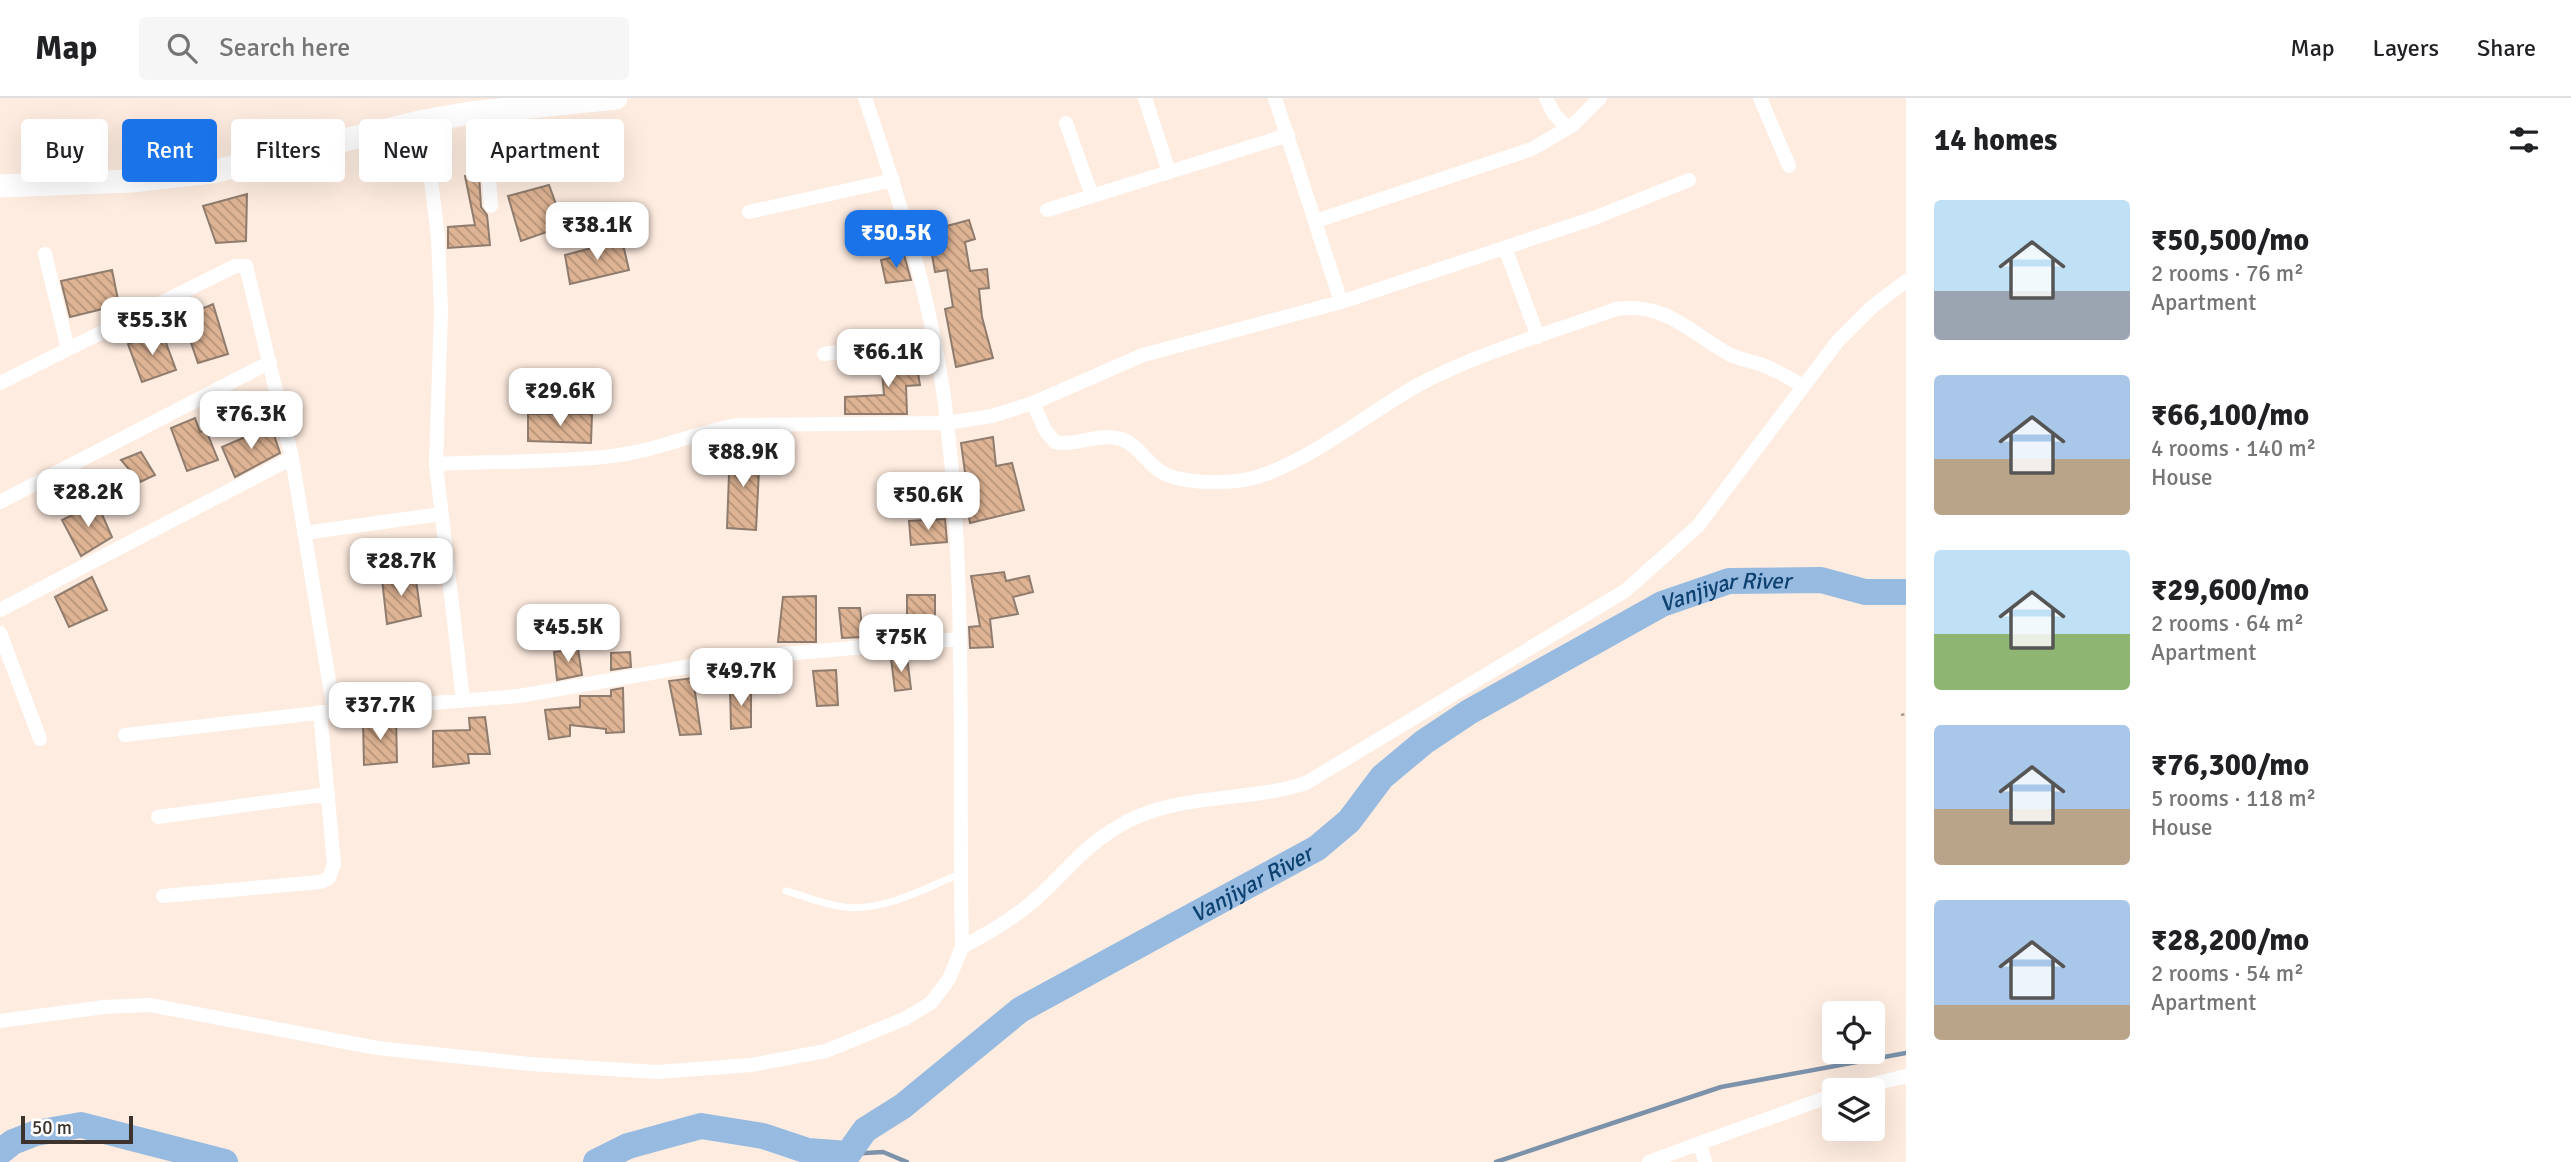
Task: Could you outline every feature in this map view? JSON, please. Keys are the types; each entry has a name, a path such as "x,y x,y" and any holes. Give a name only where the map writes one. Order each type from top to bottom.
{"main road":[{"path":"436,119 527,103 616,98"},
{"path":"0,186 131,181 212,172 359,137"}],"street":[{"path":"0,1021 104,1007 150,1005 377,1048 530,1064 657,1072 751,1065 826,1051 904,1020 931,1003 949,979 962,947 957,566 947,423 920,273 865,98"},
{"path":"1144,98 1169,172"},
{"path":"1275,98 1341,302"},
{"path":"1546,98 1554,114 1568,128"},
{"path":"1316,221 1532,149 1568,128 1600,98"},
{"path":"1760,98 1789,166"},
{"path":"484,111 491,206"},
{"path":"1066,123 1092,196"},
{"path":"1047,210 1288,135"},
{"path":"749,212 892,180"},
{"path":"436,464 612,456 648,450 706,431 737,425 947,423 992,416 1033,402 1143,355 1341,302 1594,218 1689,180"},
{"path":"431,182 438,238 441,311 436,464 463,700"},
{"path":"1505,248 1538,337"},
{"path":"45,254 68,349"},
{"path":"0,383 235,266 246,266 292,458 304,533 327,711 328,794 334,864 330,878 320,882 163,896"},
{"path":"962,947 1021,911 1077,856 1130,820 1190,802 1246,797 1306,783 1625,591 1698,526 1836,342 1872,307 1906,281"},
{"path":"1033,402 1045,430 1055,442 1070,445 1103,437 1119,438 1133,445 1163,473 1211,481 1239,481 1265,474 1293,461 1418,385 1460,365 1616,309 1651,309 1670,316 1730,355 1763,365 1803,386"},
{"path":"824,354 933,338"},
{"path":"0,502 270,362"},
{"path":"0,610 292,458"},
{"path":"304,533 442,514"},
{"path":"0,633 40,739"},
{"path":"125,735 327,711 519,696 737,658 958,639"},
{"path":"158,817 328,794"},
{"path":"1885,1081 1906,1076"},
{"path":"1649,1162 1822,1099"},
{"path":"1700,1143 1705,1162"}],"lane":[{"path":"786,891 844,907 863,907 883,904 960,874"}],"building":[{"path":"466,182 479,182 481,207 487,215 490,245 448,248 448,227 475,225"},
{"path":"549,185 564,226 521,241 508,196"},
{"path":"247,194 246,241 216,243 203,206"},
{"path":"969,220 975,239 965,242 970,271 987,269 989,288 979,289 982,317 993,358 956,367 945,309 953,307 947,270 935,272 928,231"},
{"path":"622,240 629,270 570,284 565,255"},
{"path":"904,255 911,280 886,283 881,260"},
{"path":"112,270 119,305 70,317 61,281"},
{"path":"213,304 228,354 198,363 182,317"},
{"path":"162,332 176,370 142,382 128,344"},
{"path":"915,355 920,385 906,386 907,414 845,414 845,397 884,395 881,359"},
{"path":"528,414 592,414 591,443 528,441"},
{"path":"195,418 200,432 206,430 218,460 187,471 171,428"},
{"path":"271,426 280,453 235,477 222,447"},
{"path":"993,437 996,466 1012,463 1024,510 970,523 962,476 965,472 961,443"},
{"path":"730,448 760,450 756,530 727,528"},
{"path":"141,452 155,475 140,482 121,460"},
{"path":"97,503 112,537 81,556 62,520"},
{"path":"945,519 947,542 911,545 909,521"},
{"path":"1004,572 1006,581 1029,576 1033,592 1013,597 1018,614 990,619 993,647 970,648 969,627 980,626 971,576"},
{"path":"415,573 421,616 387,624 382,579"},
{"path":"92,577 107,610 69,627 55,597"},
{"path":"907,595 935,595 935,627 907,627"},
{"path":"816,596 816,642 778,642 783,597"},
{"path":"839,608 860,608 863,637 842,638"},
{"path":"578,649 582,675 557,680 554,652"},
{"path":"630,652 631,667 611,670 611,653"},
{"path":"907,657 911,689 895,691 891,658"},
{"path":"836,670 838,705 817,706 813,671"},
{"path":"693,678 701,734 680,735 669,681"},
{"path":"730,687 751,688 751,727 731,729"},
{"path":"623,688 624,732 606,733 606,729 570,725 570,736 549,739 545,710 580,707 580,696 611,696 611,690"},
{"path":"485,717 490,754 468,754 469,763 433,767 433,731 470,730 469,718"},
{"path":"396,718 397,762 364,765 363,722"}],"waterway":[{"name":"Vanjiyar River","path":"596,1162 628,1146 701,1126 763,1136 808,1151 848,1154 865,1130 903,1106 1020,1010 1317,848 1349,821 1382,777 1424,742 1469,712 1662,604 1729,581 1821,580 1865,592 1906,592"},
{"path":"1496,1162 1721,1087 1906,1053"},
{"name":"Vanjiyar River","path":"0,1152 13,1142 36,1133 81,1125 225,1162"},
{"path":"848,1154 883,1152 907,1162"}]}
